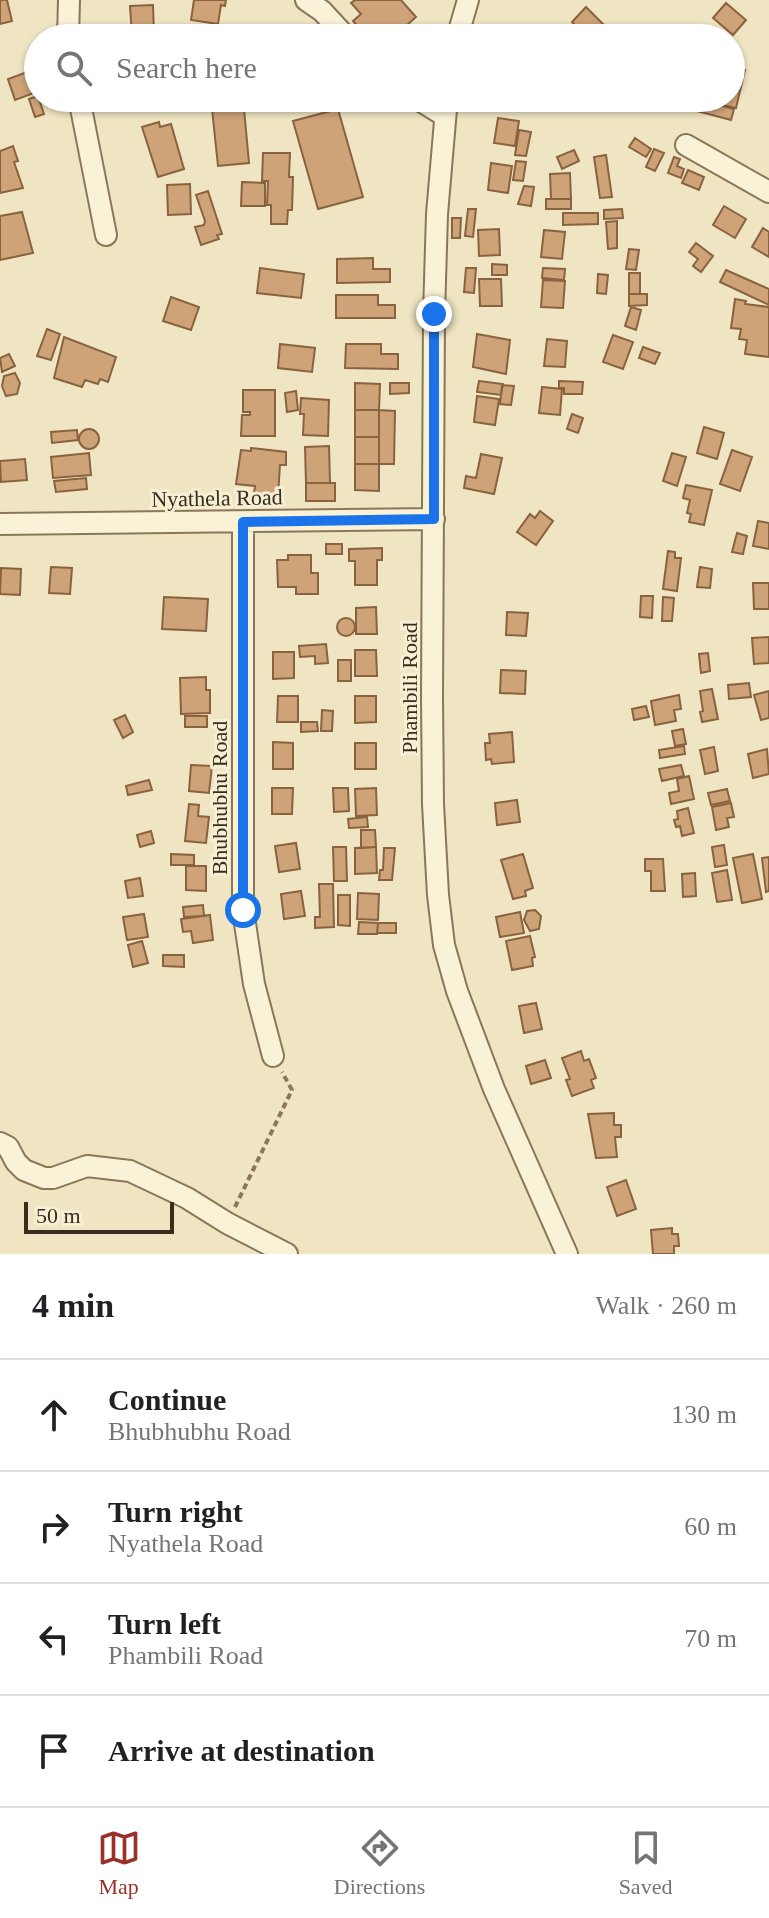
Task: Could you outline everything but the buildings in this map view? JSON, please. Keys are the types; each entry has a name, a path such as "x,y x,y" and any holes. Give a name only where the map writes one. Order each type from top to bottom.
{"street":[{"path":"68,24 69,0"},
{"path":"461,24 468,0"},
{"path":"315,4 334,24"},
{"path":"82,112 106,235"},
{"name":"Phambili Road","path":"446,112 437,214 434,519 433,804 438,895 444,945 457,991 494,1089 567,1254"},
{"path":"686,145 769,192"},
{"name":"Nyathela Road","path":"0,524 434,519"},
{"name":"Bhubhubhu Road","path":"243,522 243,910 254,984 273,1056"},
{"path":"0,1143 8,1147 16,1162 35,1176 53,1178 87,1166 130,1171 187,1198 287,1254"}],"path":[{"path":"227,1223 292,1090 273,1056"}],"route":[{"path":"243,910 243,522 434,519 434,314"}]}
